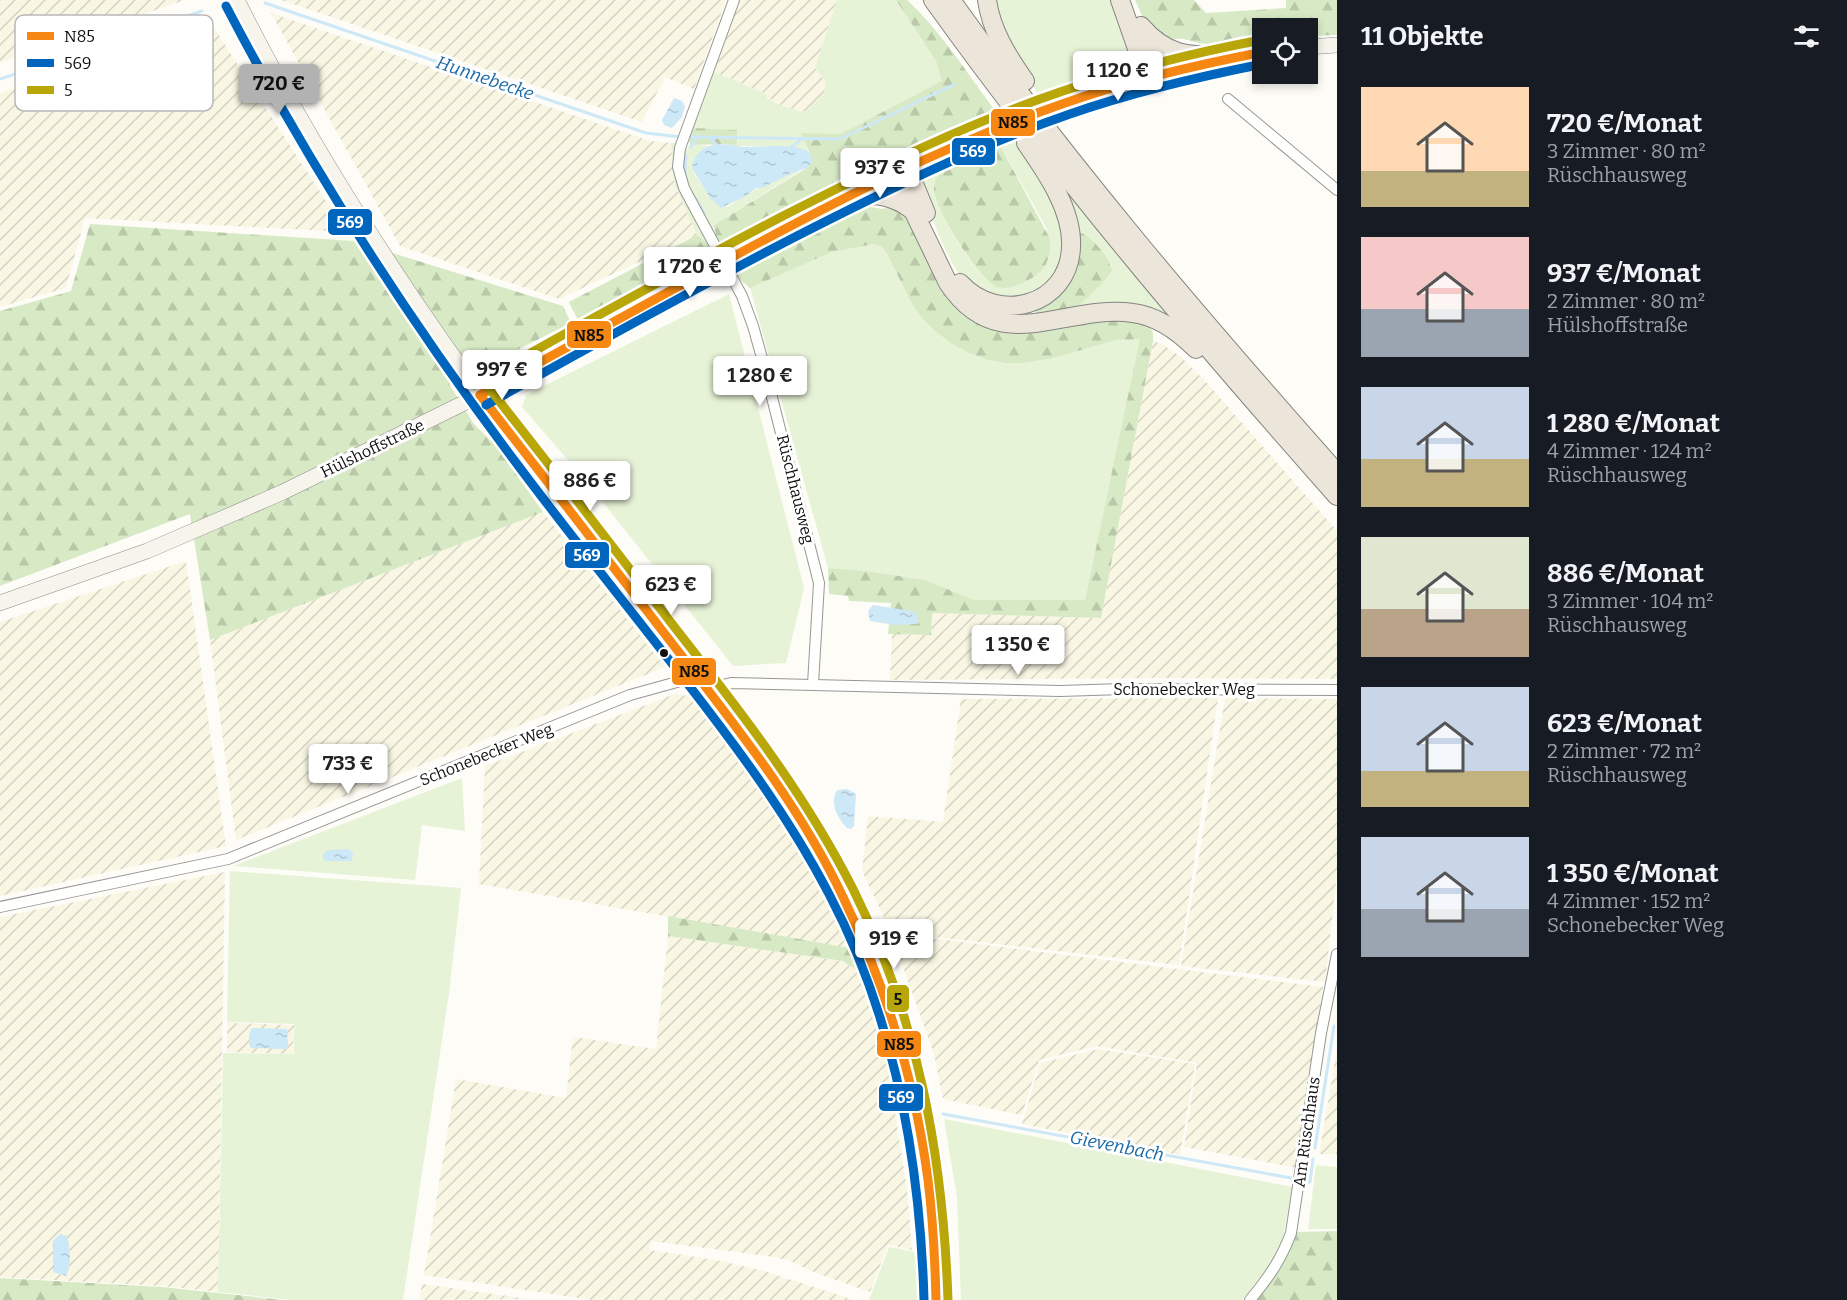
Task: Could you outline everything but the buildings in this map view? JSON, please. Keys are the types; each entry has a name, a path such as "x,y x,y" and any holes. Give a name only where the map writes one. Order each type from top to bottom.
{"highway":[{"path":"933,0 1095,213 1184,321 1337,496"},
{"path":"951,0 1003,71 1106,202 1195,310 1337,473"},
{"path":"987,0 993,22 1016,68 1083,159 1106,202"},
{"path":"1120,0 1154,74"},
{"path":"1129,0 1151,44 1154,74"},
{"path":"1141,26 1154,41 1170,50 1190,54 1238,56"},
{"path":"901,170 948,267 965,289 988,303 1013,307 1034,302 1046,295 1057,284 1067,268 1071,247 1069,226 1060,202 1031,150 975,74 957,33"},
{"path":"901,170 912,210 953,291 965,304 993,321 1016,325 1107,312 1135,313 1153,318 1170,327 1193,346 1281,446 1316,472"},
{"path":"851,195 874,194 891,198 912,210"}],"main road":[{"path":"237,0 279,81 339,185 384,256 480,394 756,753 815,842 861,934 900,1040 923,1141 934,1223 936,1300"},
{"path":"1318,46 1337,45"},
{"name":"Hülshoffstraße","path":"0,603 107,566 281,493 480,394 851,195 976,136 1081,96 1154,74 1252,54"}],"street":[{"name":"Rüschhausweg","path":"734,0 680,148 678,167 684,188 742,296 753,326 816,568 819,596 813,684"},
{"path":"1228,99 1337,190"},
{"name":"Schonebecker Weg","path":"0,907 228,858 630,695 677,682 694,672"},
{"name":"Schonebecker Weg","path":"709,692 731,683 1060,691 1337,690"},
{"name":"Am Rüschhaus","path":"1250,1300 1272,1273 1291,1233 1321,1033 1337,954"}],"shaded area":[{"path":"0,0 185,0 141,15 15,15 15,58 0,63"},
{"path":"281,0 726,0 694,89 665,77 642,122"},
{"path":"740,0 837,0 815,68 826,82 824,93 806,111 802,112 780,105 767,97 767,94 714,72"},
{"path":"271,13 650,141 671,143 674,183 697,235 559,299 400,246"},
{"path":"213,26 346,232 85,218 66,288 0,307 0,93 15,88 15,111 213,111"},
{"path":"1153,341 1180,356 1208,384 1337,531 1337,679 890,680 892,634 930,635 932,613 1101,618"},
{"path":"543,512 665,667 236,840 210,640"},
{"path":"186,561 226,846 0,896 0,622"},
{"path":"675,694 695,697 774,806 812,869 850,948 479,884 485,766"},
{"path":"1218,698 1179,965 891,932 862,871 868,816 943,822 961,699"},
{"path":"1225,698 1337,699 1337,874 1325,982 1181,966"},
{"path":"225,872 218,1292 163,1286 0,1277 0,917"},
{"path":"891,933 1323,987 1297,1168 1184,1147 1197,1063 1097,1046 1039,1060 1022,1115 943,1099 934,1054"},
{"path":"668,936 843,961 864,975 888,1067 907,1190 912,1250 888,1245 870,1292 816,1273 788,1260 651,1241 650,1250 716,1260 764,1271 854,1300 592,1300 424,1275 456,1079 566,1098 573,1037 656,1049"},
{"path":"227,1023 294,1025 293,1054 227,1052"},
{"path":"1099,1049 1195,1064 1180,1155 1022,1124 1040,1063"},
{"path":"1337,1049 1337,1154 1319,1154"},
{"path":"422,1284 529,1299 419,1300"}],"green space":[{"path":"837,0 896,0 936,61 943,81 841,135 800,133 808,151 784,146 737,146 738,140 693,128 714,72 767,94 767,98 780,105 802,112 806,111 824,93 826,82 815,68"},
{"path":"896,0 907,0 920,12 997,113 881,166 723,251 717,240 714,225 805,169 810,154 800,133 841,134 942,81 936,61"},
{"path":"993,0 1116,0 1131,58 1126,66 1115,73 1040,97 1019,65"},
{"path":"1135,0 1194,0 1206,13 1286,8 1286,0 1337,0 1337,35 1318,36 1318,18 1252,18 1252,42 1214,45 1181,39 1170,41 1144,20"},
{"path":"693,128 737,130 737,146 691,145 689,142"},
{"path":"1016,135 1058,207 1067,251 1050,285 1007,302 975,288 960,275 945,249 931,215 924,186 925,177 932,169 964,156 943,171 935,184 935,194 947,223 968,257 989,282 1006,288 1029,279 1047,229 999,143"},
{"path":"671,143 679,143 676,155 700,225 699,230 706,234 709,244 697,235 674,183"},
{"path":"999,143 1050,239 1050,251 1045,266 1032,278 1006,288 997,287 989,282 969,258 941,210 934,188 937,178 951,163"},
{"path":"690,144 709,146 699,152 694,159 693,171 710,198 727,207 762,186 800,171 714,225 717,240 687,189 681,154"},
{"path":"1043,160 1181,326 1055,317 1098,287 1111,273 1111,265 1087,236 1078,234"},
{"path":"892,205 904,212 967,315 1128,319 1149,326 1153,332 1101,618 932,613 931,635 888,634 891,603 849,601 848,596 829,594 828,568 867,571 925,580 974,600 1085,600 1140,339 1117,340 1053,358 1025,363 987,360 952,344 923,319 912,304 887,254 882,247 874,244 832,252 750,288 737,277 733,269 851,210 863,206 883,209"},
{"path":"90,224 354,241 563,306 571,323 449,384 474,424 496,446 543,512 210,640 190,514 0,586 0,311 71,291"},
{"path":"1081,233 1091,239 1100,249 1112,271 1094,291 1071,310 1055,317 1036,314 1035,308 1078,234"},
{"path":"697,235 709,244 715,255 578,320 569,302"},
{"path":"874,244 882,247 887,254 912,304 923,319 952,344 987,360 1025,363 1053,358 1117,340 1141,339 1085,600 974,600 925,580 867,571 828,568 750,288 832,252"},
{"path":"729,294 804,588 786,663 733,666 586,481 522,407 526,395"},
{"path":"462,778 465,831 422,825 415,880 233,866"},
{"path":"230,871 461,888 449,993 403,1300 292,1300 218,1292 223,1053 294,1054 294,1024 227,1022"},
{"path":"668,916 850,948 864,975 843,961 668,936"},
{"path":"944,1119 1292,1187 1281,1250 1242,1300 961,1300 957,1197"},
{"path":"1316,1165 1337,1167 1337,1229 1308,1229"},
{"path":"1337,1231 1337,1300 1254,1300 1295,1232"},
{"path":"889,1247 921,1253 920,1300 869,1300"},
{"path":"0,1278 162,1287 283,1300 0,1300"}],"water":[{"path":"674,98 682,101 685,106 682,117 672,128 664,125 662,120"},
{"path":"719,144 744,147 792,147 808,151 813,160 807,168 762,188 756,188 746,196 721,208 710,198 692,168 695,158 701,151"},
{"path":"873,605 911,611 916,613 919,622 895,625 870,621 868,611"},
{"path":"847,789 856,794 854,826 851,829 847,828 841,820 834,805 837,790"},
{"path":"348,849 353,853 352,861 325,861 323,859 323,854 328,850"},
{"path":"252,1028 287,1029 287,1049 251,1048 249,1038"},
{"path":"60,1234 67,1236 69,1245 70,1262 66,1276 53,1272 53,1241"}],"waterway":[{"name":"Hunnebecke","path":"265,3 646,133 681,137"},
{"name":"Hunnebecke","path":"190,15 202,11"},
{"name":"Hunnebecke","path":"0,79 15,74"},
{"name":"Hunnebecke","path":"687,137 840,139 955,84"},
{"path":"691,147 697,136"},
{"name":"Hunnebecke","path":"709,137 719,147"},
{"name":"Hunnebecke","path":"788,150 802,139"},
{"path":"685,174 686,156"},
{"path":"696,199 704,213"},
{"path":"499,443 604,584 668,665"},
{"path":"700,696 778,805 831,898"},
{"path":"838,913 872,989 898,1084"},
{"name":"Gievenbach","path":"1315,1148 1334,1026"},
{"name":"Gievenbach","path":"903,1107 922,1245"},
{"name":"Gievenbach","path":"943,1114 1291,1178"},
{"name":"Gievenbach","path":"1307,1181 1310,1182 1313,1159"},
{"name":"Gievenbach","path":"923,1268 924,1300"}],"transit line":[{"name":"569","path":"226,6 292,126 401,301 520,468 739,751 813,864 852,942 871,990 900,1091 917,1195 924,1300"},
{"name":"5","path":"474,385 781,217 955,133 1063,91 1186,56 1252,42"},
{"name":"N85","path":"480,395 849,196 977,137 1021,119 1114,87 1252,54"},
{"name":"569","path":"486,405 638,320 793,238 895,187 964,156 1034,127 1117,99 1252,66"},
{"name":"5","path":"489,388 771,754 814,820 853,889 876,938 895,988 923,1089 940,1193 948,1300"},
{"name":"N85","path":"480,395 764,765 826,863 873,965 907,1071 930,1195 936,1300"}]}
